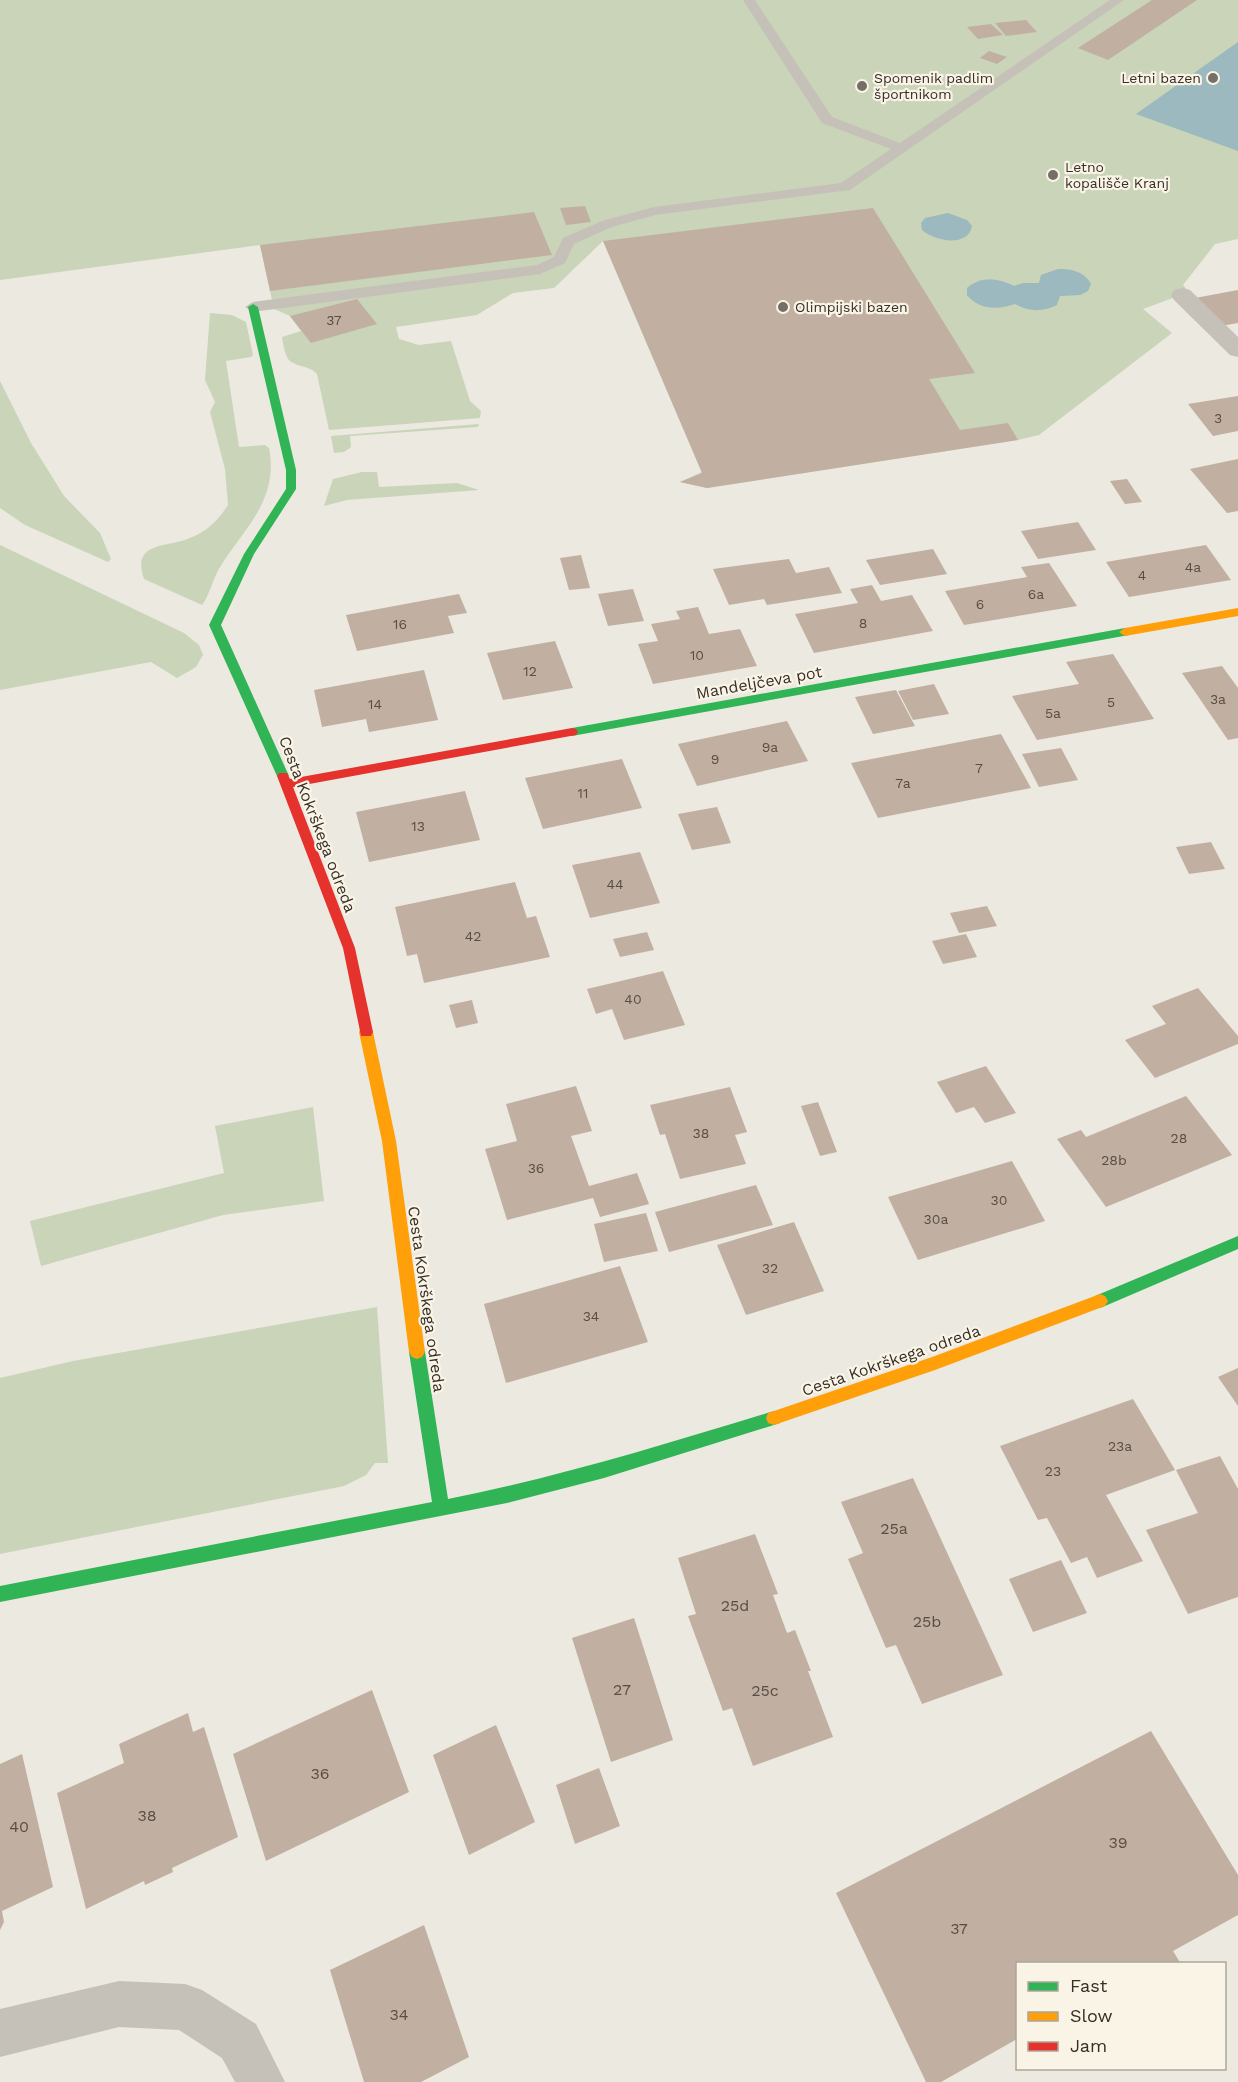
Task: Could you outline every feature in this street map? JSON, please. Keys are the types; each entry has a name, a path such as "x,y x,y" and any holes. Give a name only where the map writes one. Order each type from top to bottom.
{"street":[{"path":"1182,295 1238,350"},
{"name":"Cesta Kokrškega odreda","path":"253,307 291,470 291,489 249,554 215,625 286,784 349,948 389,1141 404,1264 441,1508 507,1495 604,1470 774,1418 935,1363 1086,1306 1238,1242"},
{"name":"Mandeljčeva pot","path":"286,784 1238,612"},
{"path":"0,1594 441,1508"},
{"path":"0,2032 119,2004 185,2007 239,2041 261,2082"}],"lane":[{"path":"749,0 827,120 901,148"},
{"path":"253,307 540,268 560,260 568,241 608,224 654,211 845,187 1118,0"}],"green space":[{"path":"0,0 1238,0 1238,239 1215,244 1183,285 1189,292 1143,309 1172,333 1039,435 1018,440 707,488 680,482 702,472 603,241 554,288 513,293 477,315 396,327 399,339 419,345 451,341 470,401 481,411 480,418 329,430 317,374 292,363 286,355 282,337 301,331 290,316 274,309 260,245 0,280"},
{"path":"210,313 232,315 246,322 253,355 226,361 239,447 265,445 269,448 271,466 269,483 258,512 220,567 202,605 144,579 141,567 142,558 147,552 202,532 228,505 225,469 210,412 215,402 205,380"},
{"path":"0,381 31,443 64,496 100,533 111,559 108,562 25,525 0,508"},
{"path":"479,424 478,427 350,436 351,447 344,452 334,453 331,436"},
{"path":"362,472 377,472 379,487 457,483 479,490 347,500 324,506 333,479"},
{"path":"0,545 184,633 199,645 203,655 196,667 177,678 151,662 0,690"},
{"path":"313,1107 324,1201 223,1215 41,1266 30,1221 224,1173 215,1126"},
{"path":"377,1307 388,1463 375,1463 366,1475 344,1486 0,1554 0,1378 73,1361"}],"water":[{"name":"Letni bazen","path":"1238,42 1238,151 1136,114"},
{"path":"948,213 967,220 972,226 969,233 958,240 950,240 934,237 922,230 921,223 925,218"},
{"path":"1058,269 1072,270 1085,276 1091,284 1088,291 1080,295 1060,296 1057,305 1036,310 1015,304 1002,307 983,306 967,295 967,288 984,280 1002,281 1014,286 1023,283 1039,283 1041,275"}],"building":[{"path":"1152,0 1197,0 1108,60 1078,48"},
{"path":"1026,20 1037,32 1006,36 995,23"},
{"path":"991,24 1003,35 978,39 967,27"},
{"path":"989,51 1007,57 997,64 980,58"},
{"path":"585,206 591,222 566,225 560,208"},
{"name":"Olimpijski bazen","path":"873,208 975,373 929,379 960,430 1008,423 1018,440 707,488 680,482 702,473 603,241"},
{"path":"534,212 552,255 270,291 260,245"},
{"path":"1238,290 1238,323 1221,326 1195,298"},
{"path":"357,299 377,324 311,343 290,316"},
{"path":"1238,396 1238,431 1213,436 1188,404"},
{"path":"1238,459 1238,511 1227,513 1190,469"},
{"path":"1127,479 1142,502 1125,504 1110,481"},
{"path":"1078,522 1096,550 1038,559 1021,531"},
{"path":"1206,545 1231,580 1129,597 1106,562"},
{"path":"933,549 947,574 880,585 866,560"},
{"path":"581,555 590,588 569,590 560,558"},
{"path":"789,559 796,573 829,567 842,593 767,605 764,599 729,605 713,569"},
{"path":"1049,563 1077,606 964,625 945,591 1027,577 1021,567"},
{"path":"872,585 881,601 912,595 933,631 814,653 795,614 858,603 850,589"},
{"path":"633,589 644,621 608,626 598,594"},
{"path":"459,594 467,613 448,616 454,633 357,651 346,615"},
{"path":"698,607 709,634 740,629 757,666 653,684 638,644 658,641 651,624 680,619 676,611"},
{"path":"555,641 573,688 503,700 487,653"},
{"path":"1113,654 1154,719 1037,740 1012,696 1079,684 1066,662"},
{"path":"1222,666 1238,688 1238,738 1228,740 1182,673"},
{"path":"424,670 438,720 369,732 366,719 322,727 314,690"},
{"path":"934,684 949,714 913,720 898,691"},
{"path":"896,690 915,726 873,734 855,697"},
{"path":"787,721 808,761 697,786 678,744"},
{"path":"1001,734 1031,788 878,818 851,763"},
{"path":"1061,748 1078,780 1039,787 1022,754"},
{"path":"622,759 642,808 543,829 525,778"},
{"path":"465,791 480,840 369,862 356,812"},
{"path":"717,807 731,843 692,850 678,814"},
{"path":"1211,842 1225,869 1189,874 1176,847"},
{"path":"640,852 660,903 590,918 572,865"},
{"path":"515,882 527,918 536,916 550,957 424,983 417,954 407,956 395,907"},
{"path":"987,906 997,926 959,933 950,913"},
{"path":"647,932 654,950 620,957 613,939"},
{"path":"966,934 977,957 943,964 932,941"},
{"path":"663,971 685,1025 624,1040 612,1009 596,1014 587,989"},
{"path":"1198,988 1238,1036 1238,1044 1155,1078 1125,1040 1166,1024 1152,1006"},
{"path":"472,1000 478,1023 456,1028 449,1005"},
{"path":"986,1066 1016,1113 985,1123 974,1107 956,1113 937,1082"},
{"path":"576,1086 592,1131 571,1136 589,1186 637,1173 649,1204 600,1217 593,1198 507,1220 485,1149 517,1141 506,1104"},
{"path":"730,1087 747,1132 735,1135 746,1164 680,1179 665,1134 660,1135 650,1105"},
{"path":"1186,1096 1232,1155 1106,1207 1057,1139 1081,1130 1086,1137"},
{"path":"818,1102 837,1152 820,1156 801,1106"},
{"path":"1012,1161 1045,1221 918,1260 888,1197"},
{"path":"756,1185 773,1225 669,1252 655,1212"},
{"path":"646,1213 658,1251 604,1262 594,1224"},
{"path":"794,1222 824,1291 746,1315 717,1245"},
{"path":"620,1266 648,1342 506,1383 484,1304"},
{"path":"1238,1368 1238,1406 1218,1377"},
{"path":"1133,1399 1175,1470 1106,1495 1143,1561 1097,1578 1087,1557 1071,1563 1047,1518 1038,1520 1000,1446"},
{"path":"1220,1456 1238,1489 1238,1597 1188,1614 1146,1530 1198,1513 1176,1470"},
{"path":"913,1478 1003,1675 922,1704 896,1645 886,1648 848,1559 863,1553 841,1502"},
{"path":"755,1534 778,1594 773,1595 787,1633 795,1630 833,1737 753,1766 732,1708 723,1711 688,1616 696,1614 678,1558"},
{"path":"1061,1560 1087,1613 1033,1632 1009,1579"},
{"path":"634,1618 673,1740 611,1762 572,1638"},
{"path":"372,1690 409,1792 266,1861 233,1754"},
{"path":"188,1713 193,1732 204,1727 238,1837 172,1868 173,1872 145,1885 144,1881 86,1909 57,1793 124,1763 119,1744"},
{"path":"496,1725 535,1822 469,1855 433,1755"},
{"path":"1151,1731 1238,1875 1238,1915 1173,1951 1180,1962 1016,1962 1016,2040 941,2082 926,2082 836,1893"},
{"path":"22,1754 53,1887 2,1911 4,1922 0,1930 0,1764"},
{"path":"599,1768 620,1826 575,1844 556,1785"},
{"path":"424,1925 469,2057 421,2082 364,2082 330,1970"}],"traffic: fast":[{"path":"253,307 291,470 291,489 249,554 215,625 283,776"},
{"path":"572,732 1125,632"},
{"path":"1100,1301 1238,1242"},
{"path":"417,1352 441,1508"},
{"path":"0,1594 507,1495 604,1470 774,1418"}],"traffic: slow":[{"path":"1125,632 1238,612"},
{"path":"366,1032 389,1141 417,1352"},
{"path":"774,1418 935,1363 1100,1301"}],"traffic: jam":[{"path":"286,784 572,732"},
{"path":"283,776 349,948 366,1032"}],"place":[{"name":"Letni bazen","path":"1213,78"},
{"name":"Spomenik padlim športnikom","path":"862,86"},
{"name":"Letno kopališče Kranj","path":"1053,175"},
{"name":"Olimpijski bazen","path":"783,307"}]}
